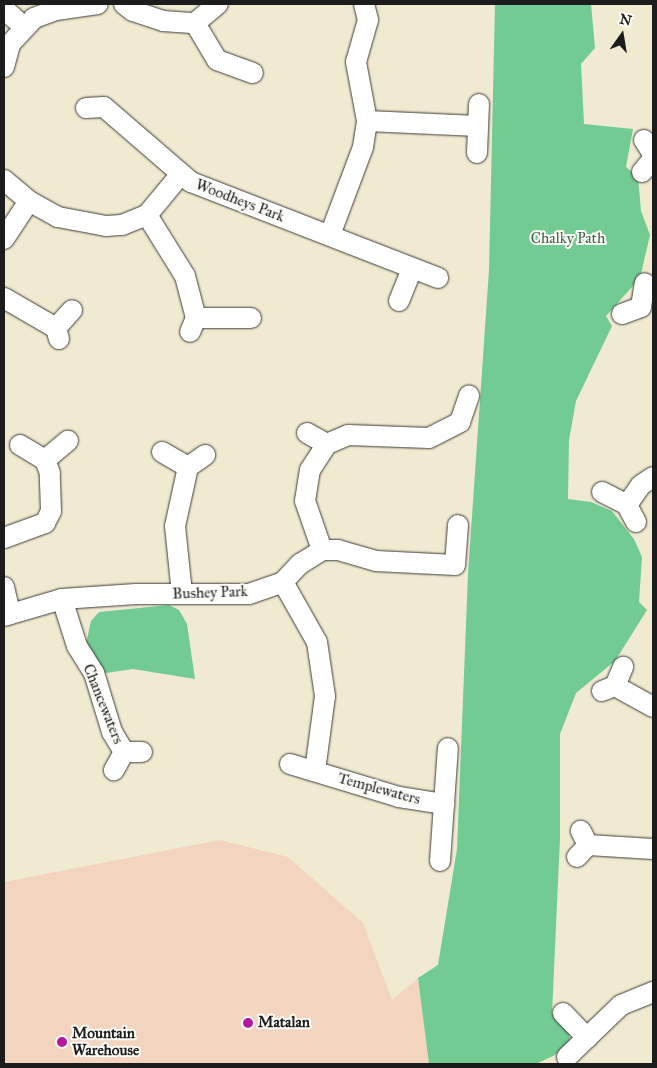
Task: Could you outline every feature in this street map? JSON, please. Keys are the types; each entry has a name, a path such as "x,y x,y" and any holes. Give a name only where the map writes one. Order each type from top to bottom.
{"street":[{"path":"4,67 10,44 23,26 34,18 56,10 98,4"},
{"path":"124,4 133,10 163,21 195,23 218,4"},
{"path":"330,235 363,147 367,121 356,62 368,20 364,4"},
{"path":"4,9 23,26"},
{"path":"195,23 217,60 252,75"},
{"path":"477,153 479,104"},
{"name":"Woodheys Park","path":"86,108 104,107 191,182 438,278"},
{"path":"367,121 478,126"},
{"path":"4,180 28,201 58,217 106,226 122,225 147,215 181,174"},
{"path":"4,239 28,201"},
{"path":"147,215 185,276 193,325 251,318"},
{"path":"399,302 412,268"},
{"path":"622,314 647,311 645,283"},
{"path":"4,298 58,334 72,310"},
{"path":"458,525 455,564 376,561 338,550 322,550 305,501 310,470 327,444 348,435 429,438 460,422 469,396"},
{"path":"307,433 327,444"},
{"path":"45,460 68,442"},
{"path":"4,538 45,523 51,511 50,473 45,460 20,445"},
{"path":"162,452 188,467"},
{"path":"182,594 175,526 188,467 205,455"},
{"path":"602,492 632,513 641,486 653,477"},
{"name":"Bushey Park","path":"7,615 62,599 182,594 249,594 284,582 300,564 322,550"},
{"path":"284,582 317,642 325,696 315,771"},
{"path":"4,587 7,615"},
{"name":"Chancewaters","path":"62,599 77,646 94,673 112,732 133,752 114,770"},
{"path":"623,667 608,688 653,707"},
{"path":"440,861 448,748"},
{"name":"Templewaters","path":"290,764 399,797 444,804"},
{"path":"582,844 653,849"},
{"path":"568,1057 621,1005 653,992"},
{"path":"563,1013 587,1038"}],"shaded area":[{"path":"220,840 288,857 363,923 392,1000 418,978 429,1064 4,1064 4,882"}],"green space":[{"name":"Chalky Path","path":"495,4 591,4 595,48 581,64 584,124 633,129 626,167 638,177 641,211 650,235 640,278 606,316 612,326 576,401 569,440 568,499 591,502 612,511 634,539 642,557 639,602 647,610 615,661 576,693 560,734 560,838 552,1014 569,1032 570,1041 555,1055 536,1064 429,1064 418,978 438,965 457,849 468,574 489,270"},
{"path":"169,605 179,610 187,624 195,679 133,669 106,673 86,644 91,621 99,612"}],"place":[{"name":"Matalan","path":"248,1023"},
{"name":"Mountain Warehouse","path":"62,1042"}]}
